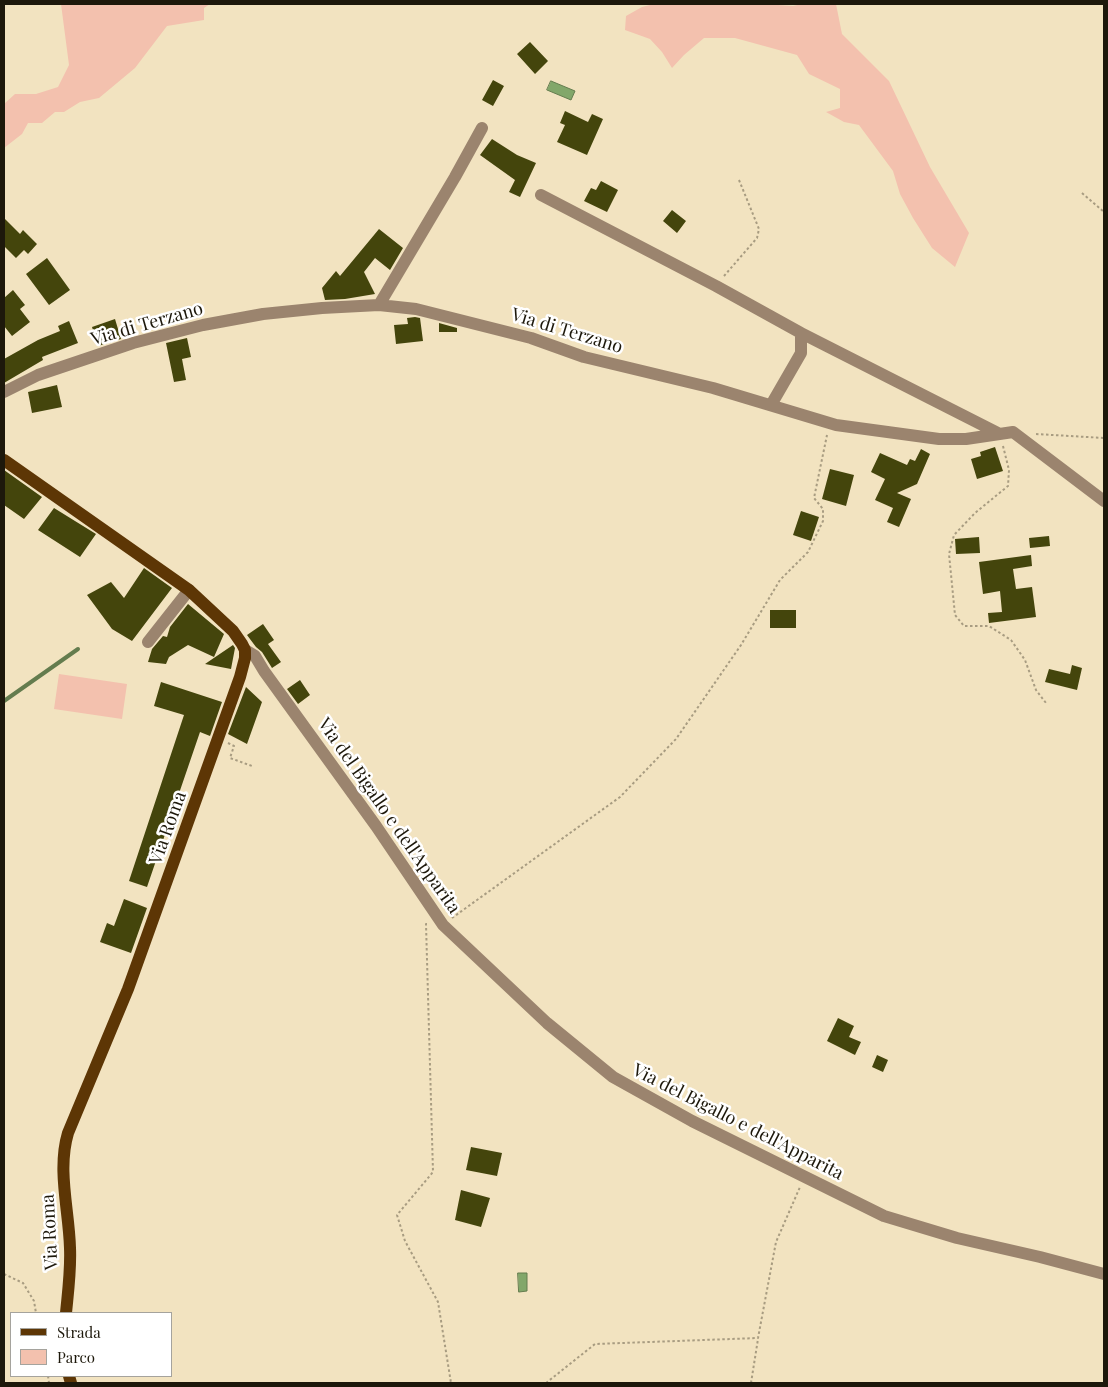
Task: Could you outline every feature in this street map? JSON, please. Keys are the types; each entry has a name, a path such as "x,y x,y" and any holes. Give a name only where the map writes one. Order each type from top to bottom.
{"main road":[{"path":"4,460 189,590 233,631 245,650"},
{"name":"Via Roma","path":"66,1312 71,1250 63,1149 128,990 215,747 243,664 245,650"}],"street":[{"path":"379,305 482,128"},
{"path":"541,195 716,286 801,333 1007,433 1104,501"},
{"name":"Via di Terzano","path":"4,392 38,375 133,343 203,325 263,314 379,305 416,309 494,328 531,338 584,357 713,388 830,423 939,439 966,439 1007,433"},
{"path":"771,405 801,353 801,333"},
{"path":"148,642 189,590"},
{"name":"Via del Bigallo e dell'Apparita","path":"245,650 255,656 371,818 443,925 547,1023 613,1077 692,1121 884,1216 957,1238 1104,1274"},
{"path":"243,664 249,669 264,671"}],"path":[{"path":"716,286 757,238 759,229 739,180"},
{"path":"1082,193 1104,212"},
{"path":"451,1383 438,1302 405,1241 397,1214 434,1172 426,924 443,925 620,797 676,739 741,645 780,580 808,552 823,521 823,509 814,498 830,423"},
{"path":"1046,703 1036,690 1025,660 1011,640 989,626 964,626 955,615 949,554 954,535 974,513 1008,486 1007,433 1104,438"},
{"path":"232,744 234,746 230,758 252,766"},
{"path":"751,1383 776,1242 805,1176"},
{"path":"4,1274 23,1282 34,1301 36,1312"},
{"path":"546,1383 595,1344 758,1338"}],"green space":[{"path":"61,4 210,4 204,8 204,20 167,26 135,68 99,98 80,102 64,112 55,112 42,123 28,123 22,134 4,148 4,104 15,94 36,94 58,87 69,65"},
{"path":"654,4 763,4 793,6 802,4 836,4 842,34 889,81 930,167 969,233 955,267 932,248 900,194 893,171 859,125 844,122 826,112 840,108 840,89 809,74 797,55 735,38 704,38 672,68 662,52 650,39 625,30 626,16 642,7"},
{"path":"59,674 127,684 122,719 54,709"}],"shaded area":[{"path":"551,81 575,91 571,100 547,90"},
{"path":"518,1273 527,1273 527,1291 519,1292"}],"building":[{"path":"530,42 548,61 535,74 517,54"},
{"path":"493,80 504,86 493,106 482,100"},
{"path":"565,111 588,122 592,114 603,119 587,155 557,142 565,125 560,123"},
{"path":"492,139 517,155 536,163 520,197 509,192 515,180 480,155"},
{"path":"601,181 618,190 607,212 584,201 591,188 596,190"},
{"path":"672,210 686,221 677,233 663,221"},
{"path":"4,218 20,234 23,230 37,244 28,254 24,250 16,258 4,246"},
{"path":"379,229 403,248 390,270 375,258 364,272 375,294 325,300 322,288 336,271 340,276"},
{"path":"47,258 70,290 49,305 26,274"},
{"path":"13,290 25,305 20,309 30,322 12,336 4,326 4,298"},
{"path":"407,318 420,318 423,341 396,344 394,325 408,324"},
{"path":"115,319 121,339 98,346 92,327"},
{"path":"69,321 78,343 42,357 43,360 4,383 4,359 38,340 60,331 58,326"},
{"path":"439,323 457,328 457,332 439,332"},
{"path":"187,338 191,357 182,359 186,380 174,382 166,343"},
{"path":"57,385 62,407 32,413 28,392"},
{"path":"995,447 1003,471 977,479 971,459 981,456 980,452"},
{"path":"921,449 930,454 917,484 897,493 911,499 899,527 887,522 893,508 875,500 885,479 871,472 880,453 907,465 910,459 915,461"},
{"path":"830,469 854,475 846,506 822,499"},
{"path":"4,470 42,497 24,519 4,505"},
{"path":"54,508 96,534 80,557 38,530"},
{"path":"801,511 819,517 811,541 793,535"},
{"path":"1049,536 1050,546 1030,548 1029,538"},
{"path":"979,537 980,553 956,554 955,539"},
{"path":"1031,555 1032,566 1013,569 1016,589 1032,587 1036,617 989,623 988,613 1002,612 1000,591 983,594 979,562"},
{"path":"144,568 172,588 132,641 112,629 87,595 111,582 124,598"},
{"path":"188,604 224,634 214,657 188,645 169,657 166,664 148,662 152,649 163,636 167,637 170,627"},
{"path":"770,610 796,610 796,628 770,628"},
{"path":"263,624 274,640 268,644 281,662 272,668 262,652 247,635"},
{"path":"233,645 235,648 231,669 205,664"},
{"path":"1072,665 1082,668 1077,690 1045,682 1049,669 1070,674"},
{"path":"300,680 310,695 298,704 287,689"},
{"path":"161,682 222,702 210,736 200,732 147,887 129,881 184,715 154,706"},
{"path":"246,687 262,702 247,744 228,734"},
{"path":"124,899 147,908 131,953 100,942 107,923 114,926"},
{"path":"838,1018 854,1026 849,1037 861,1042 855,1055 827,1041"},
{"path":"877,1055 888,1060 883,1072 872,1067"},
{"path":"471,1147 502,1153 497,1176 466,1170"},
{"path":"461,1190 490,1198 481,1227 455,1220"}],"waterway":[{"path":"4,701 78,649"}]}
